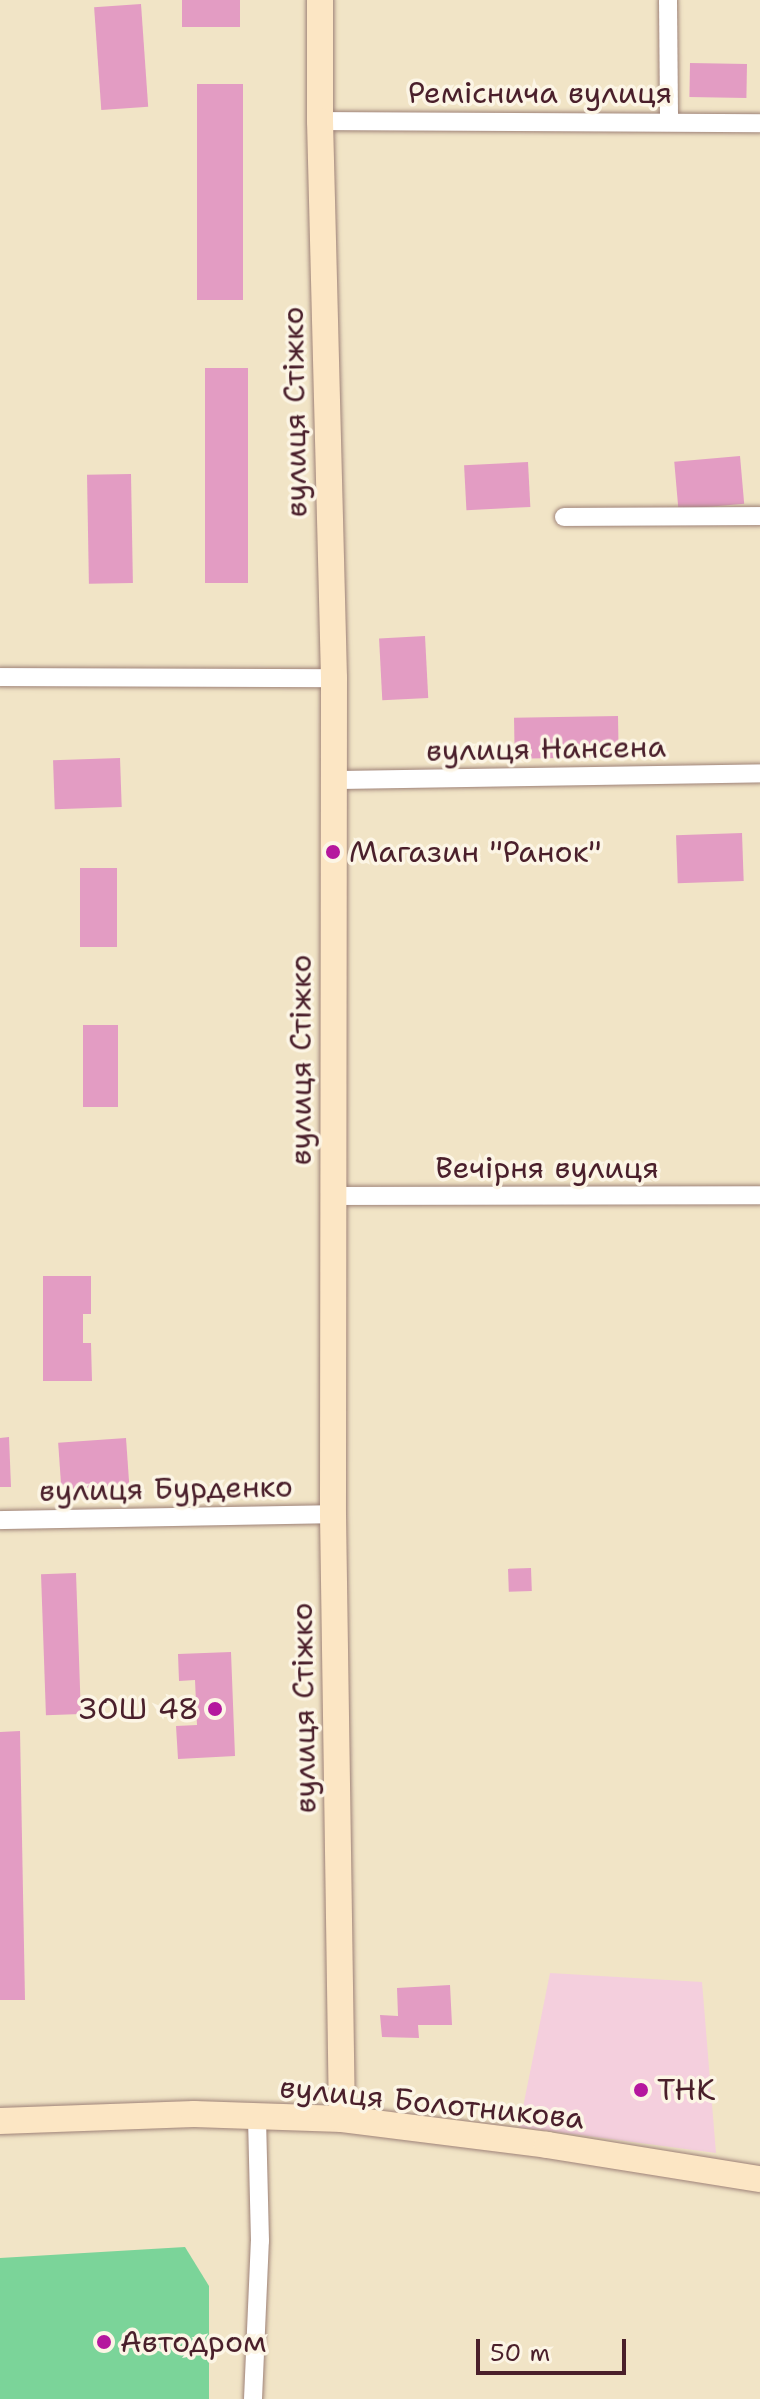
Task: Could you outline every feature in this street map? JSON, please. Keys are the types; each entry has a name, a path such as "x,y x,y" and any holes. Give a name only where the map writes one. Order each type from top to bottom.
{"street":[{"name":"вулиця Стіжко","path":"320,0 320,121 334,678 333,1514 342,2119"},
{"path":"668,0 669,122"},
{"name":"Реміснича вулиця","path":"320,121 760,123"},
{"path":"564,517 760,516"},
{"path":"0,677 334,678"},
{"name":"вулиця Нансена","path":"333,780 760,773"},
{"name":"Вечірня вулиця","path":"333,1196 760,1195"},
{"name":"вулиця Бурденко","path":"0,1520 333,1514"},
{"name":"вулиця Болотникова","path":"0,2121 127,2115 342,2119 547,2145 760,2179"},
{"path":"253,2399 260,2241 257,2117"}],"shaded area":[{"path":"550,1973 702,1982 716,2153 519,2127"}],"green space":[{"name":"Автодром","path":"185,2247 209,2286 209,2399 0,2399 0,2258"}],"building":[{"path":"182,0 240,0 240,27 182,27"},
{"path":"141,4 148,107 101,110 94,7"},
{"path":"690,63 747,64 746,98 689,97"},
{"path":"197,84 243,84 243,300 197,300"},
{"path":"205,368 248,368 248,583 205,583"},
{"path":"740,456 744,504 678,510 674,462"},
{"path":"528,462 530,507 466,510 464,465"},
{"path":"131,474 133,583 89,584 87,475"},
{"path":"425,636 428,698 382,700 379,638"},
{"path":"618,716 619,757 515,759 514,718"},
{"path":"120,758 122,807 55,809 53,760"},
{"path":"742,833 744,881 678,883 676,835"},
{"path":"80,868 117,868 117,947 80,947"},
{"path":"83,1025 118,1025 118,1107 83,1107"},
{"path":"43,1276 91,1276 91,1314 83,1314 83,1343 91,1343 92,1381 43,1381"},
{"path":"9,1437 11,1487 0,1487 0,1438"},
{"path":"126,1438 129,1485 61,1490 58,1443"},
{"path":"531,1568 532,1591 509,1592 508,1569"},
{"path":"76,1573 81,1714 46,1715 41,1574"},
{"path":"231,1652 235,1756 178,1759 176,1726 197,1725 195,1680 179,1681 178,1654"},
{"path":"20,1731 25,2000 0,2000 0,1732"},
{"path":"450,1985 452,2025 418,2025 419,2038 382,2037 380,2015 398,2016 397,1988"}],"place":[{"name":"Магазин \"Ранок\"","path":"333,852"},
{"name":"ЗОШ 48","path":"215,1709"},
{"name":"ТНК","path":"641,2090"},
{"name":"Автодром","path":"104,2342"}]}
